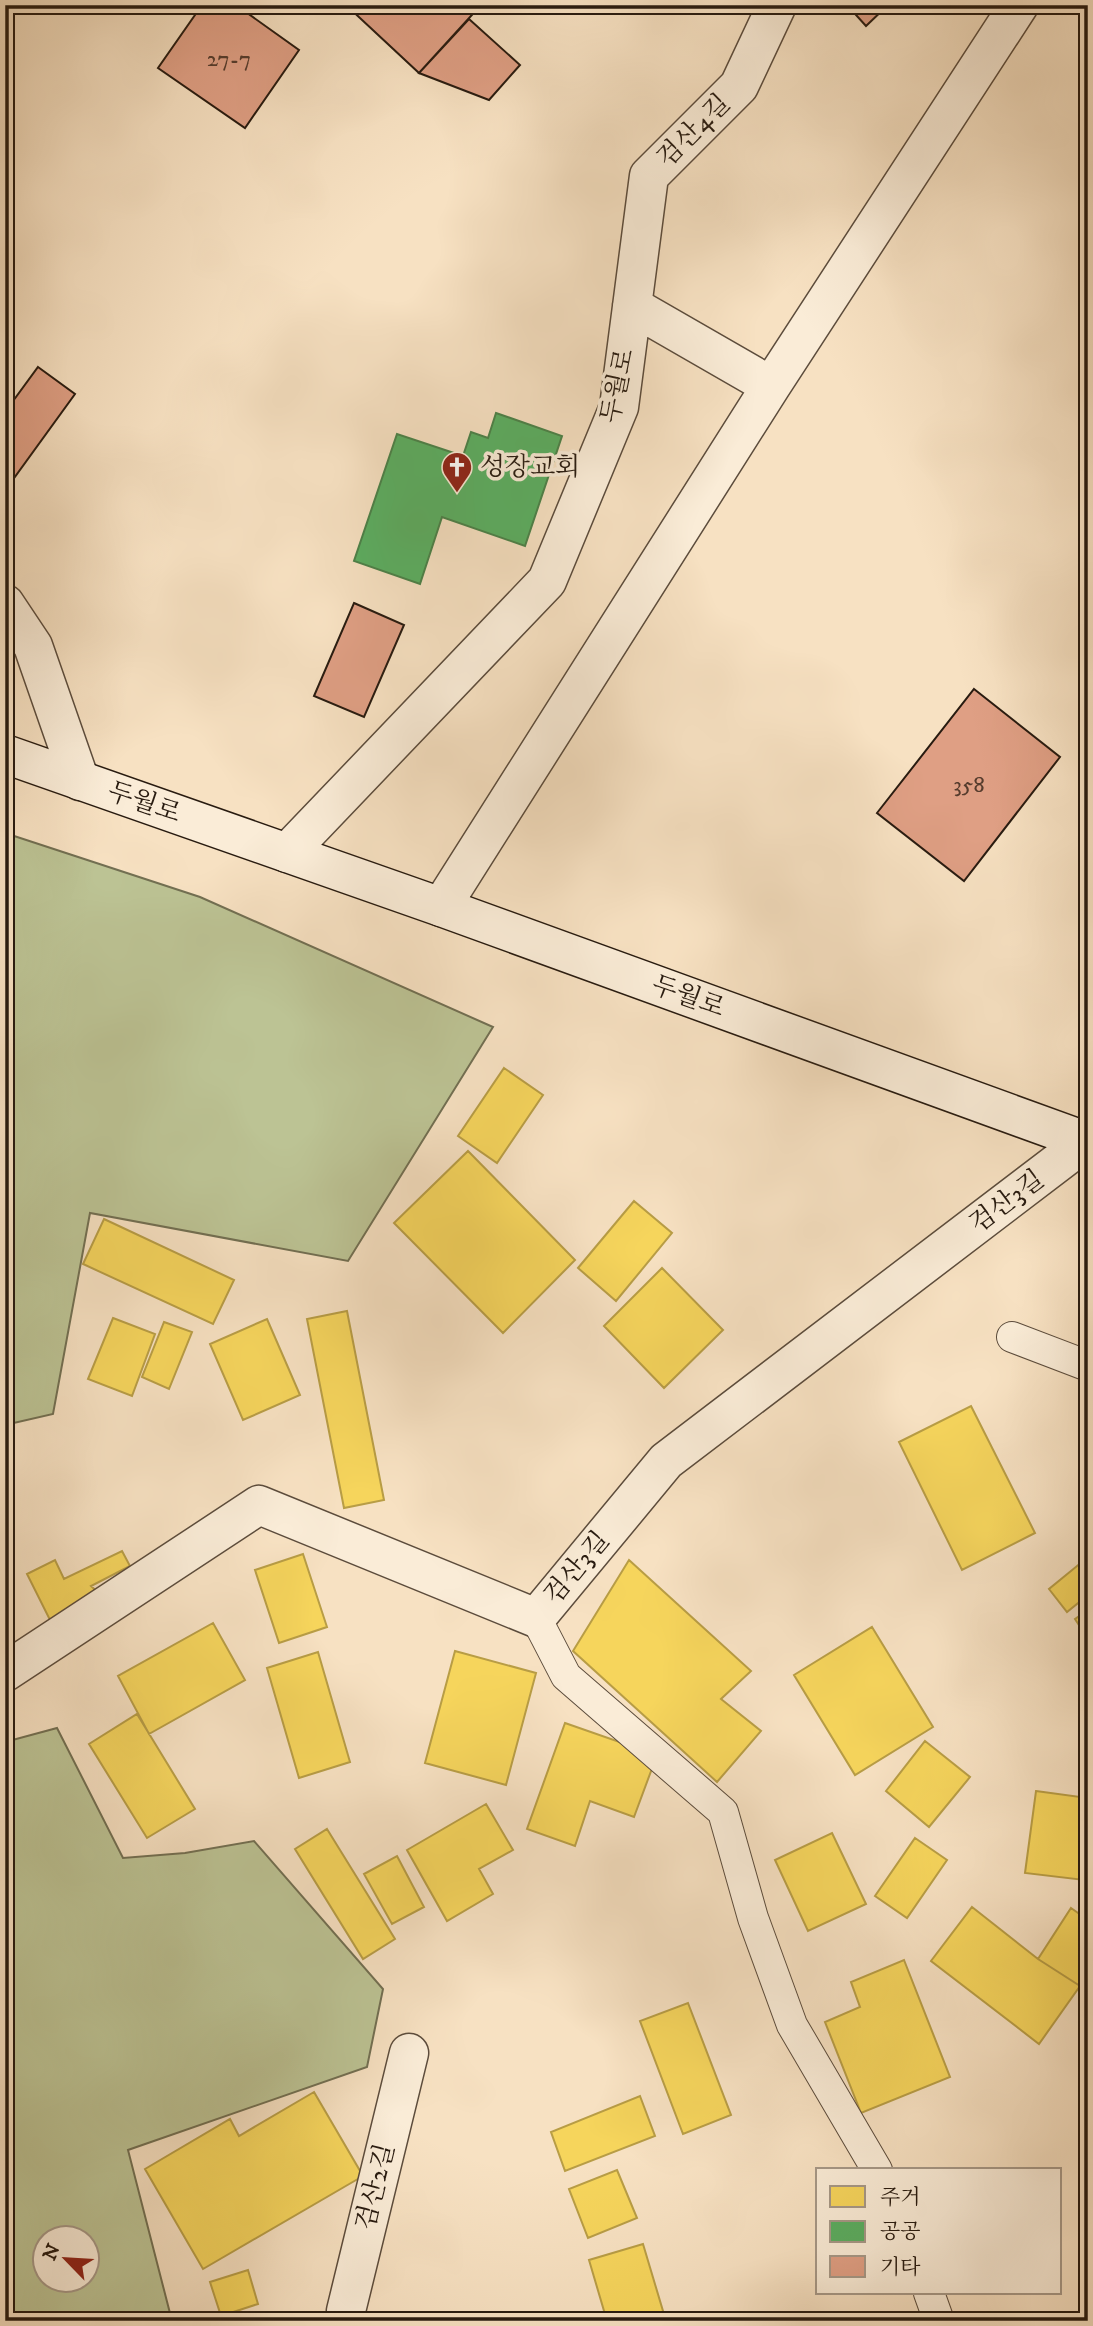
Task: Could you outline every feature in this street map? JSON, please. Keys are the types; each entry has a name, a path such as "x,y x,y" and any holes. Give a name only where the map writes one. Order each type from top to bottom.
{"street":[{"name":"검산4길","path":"632,306 649,176 739,86 777,5"},
{"path":"441,907 771,386 1019,5"},
{"path":"632,306 771,386"},
{"name":"두월로","path":"287,853 547,581 620,407 632,306"},
{"name":"두월로","path":"5,604 33,646 80,781"},
{"name":"두월로","path":"5,754 441,907 1087,1142"},
{"name":"검산3길","path":"5,1672 260,1505 536,1618 666,1461 1087,1142"},
{"name":"검산2길","path":"346,2321 346,2311 409,2053"}],"lane":[{"path":"1012,1337 1088,1366"},
{"path":"536,1618 566,1676 723,1812 753,1918 792,2025 876,2168"},
{"path":"929,2294 939,2321"}],"green space":[{"path":"5,833 200,897 493,1027 348,1261 90,1213 53,1414 5,1425"},
{"path":"57,1728 123,1858 185,1853 254,1841 383,1989 367,2067 128,2150 172,2321 5,2321 5,1742"}],"building: 주거":[{"path":"504,1068 543,1095 497,1163 458,1136"},
{"path":"468,1151 575,1260 503,1333 394,1223"},
{"path":"634,1201 672,1233 616,1301 578,1268"},
{"path":"104,1219 234,1280 213,1324 83,1264"},
{"path":"662,1268 723,1330 664,1388 604,1326"},
{"path":"347,1311 384,1500 344,1508 307,1319"},
{"path":"113,1318 155,1334 132,1396 88,1379"},
{"path":"267,1319 300,1395 243,1420 210,1344"},
{"path":"164,1322 192,1332 169,1389 142,1377"},
{"path":"971,1406 1035,1533 962,1570 899,1442"},
{"path":"122,1551 130,1566 91,1586 104,1598 52,1624 27,1574 55,1560 64,1579"},
{"path":"303,1554 327,1627 279,1643 255,1570"},
{"path":"1088,1557 1088,1595 1067,1612 1049,1589"},
{"path":"629,1560 751,1671 721,1699 761,1731 717,1782 573,1651"},
{"path":"1088,1610 1088,1639 1075,1619"},
{"path":"213,1623 245,1680 149,1734 118,1676"},
{"path":"872,1627 933,1727 855,1775 794,1675"},
{"path":"455,1651 536,1673 506,1785 425,1763"},
{"path":"318,1652 350,1762 299,1778 267,1668"},
{"path":"137,1714 195,1809 147,1838 89,1744"},
{"path":"565,1723 657,1755 634,1817 590,1801 575,1846 527,1829"},
{"path":"925,1741 970,1777 929,1827 886,1791"},
{"path":"1036,1791 1088,1798 1088,1852 1084,1880 1025,1873"},
{"path":"486,1804 513,1850 479,1869 493,1894 447,1921 407,1850"},
{"path":"327,1829 395,1939 363,1959 295,1849"},
{"path":"832,1833 866,1904 808,1931 775,1860"},
{"path":"915,1838 947,1860 907,1918 875,1896"},
{"path":"397,1856 424,1907 392,1924 364,1874"},
{"path":"972,1907 1038,1959 1080,1986 1039,2044 931,1961"},
{"path":"1071,1908 1088,1920 1088,1974 1080,1986 1038,1959"},
{"path":"904,1960 950,2077 861,2113 825,2022 860,2007 851,1982"},
{"path":"688,2003 731,2115 683,2134 640,2021"},
{"path":"314,2092 363,2176 203,2269 145,2169 230,2119 239,2136"},
{"path":"640,2096 655,2136 565,2171 551,2132"},
{"path":"617,2170 637,2218 588,2238 569,2189"},
{"path":"643,2244 666,2321 607,2321 589,2260"},
{"path":"248,2270 258,2304 221,2316 210,2282"}],"building: 공공":[{"path":"496,413 562,436 525,546 442,517 420,584 354,561 397,434 463,456 471,432 488,438"}],"building: 기타":[{"path":"202,5 236,5 299,50 245,128 158,68"},
{"path":"346,5 481,5 419,73"},
{"path":"847,5 888,5 866,26"},
{"path":"469,19 520,65 489,100 419,73"},
{"path":"38,367 75,394 9,485 5,482 5,412"},
{"path":"354,603 404,625 364,717 314,696"},
{"path":"974,689 1060,757 964,881 877,813"}],"place":[{"name":"성장교회","path":"457,494"}]}
